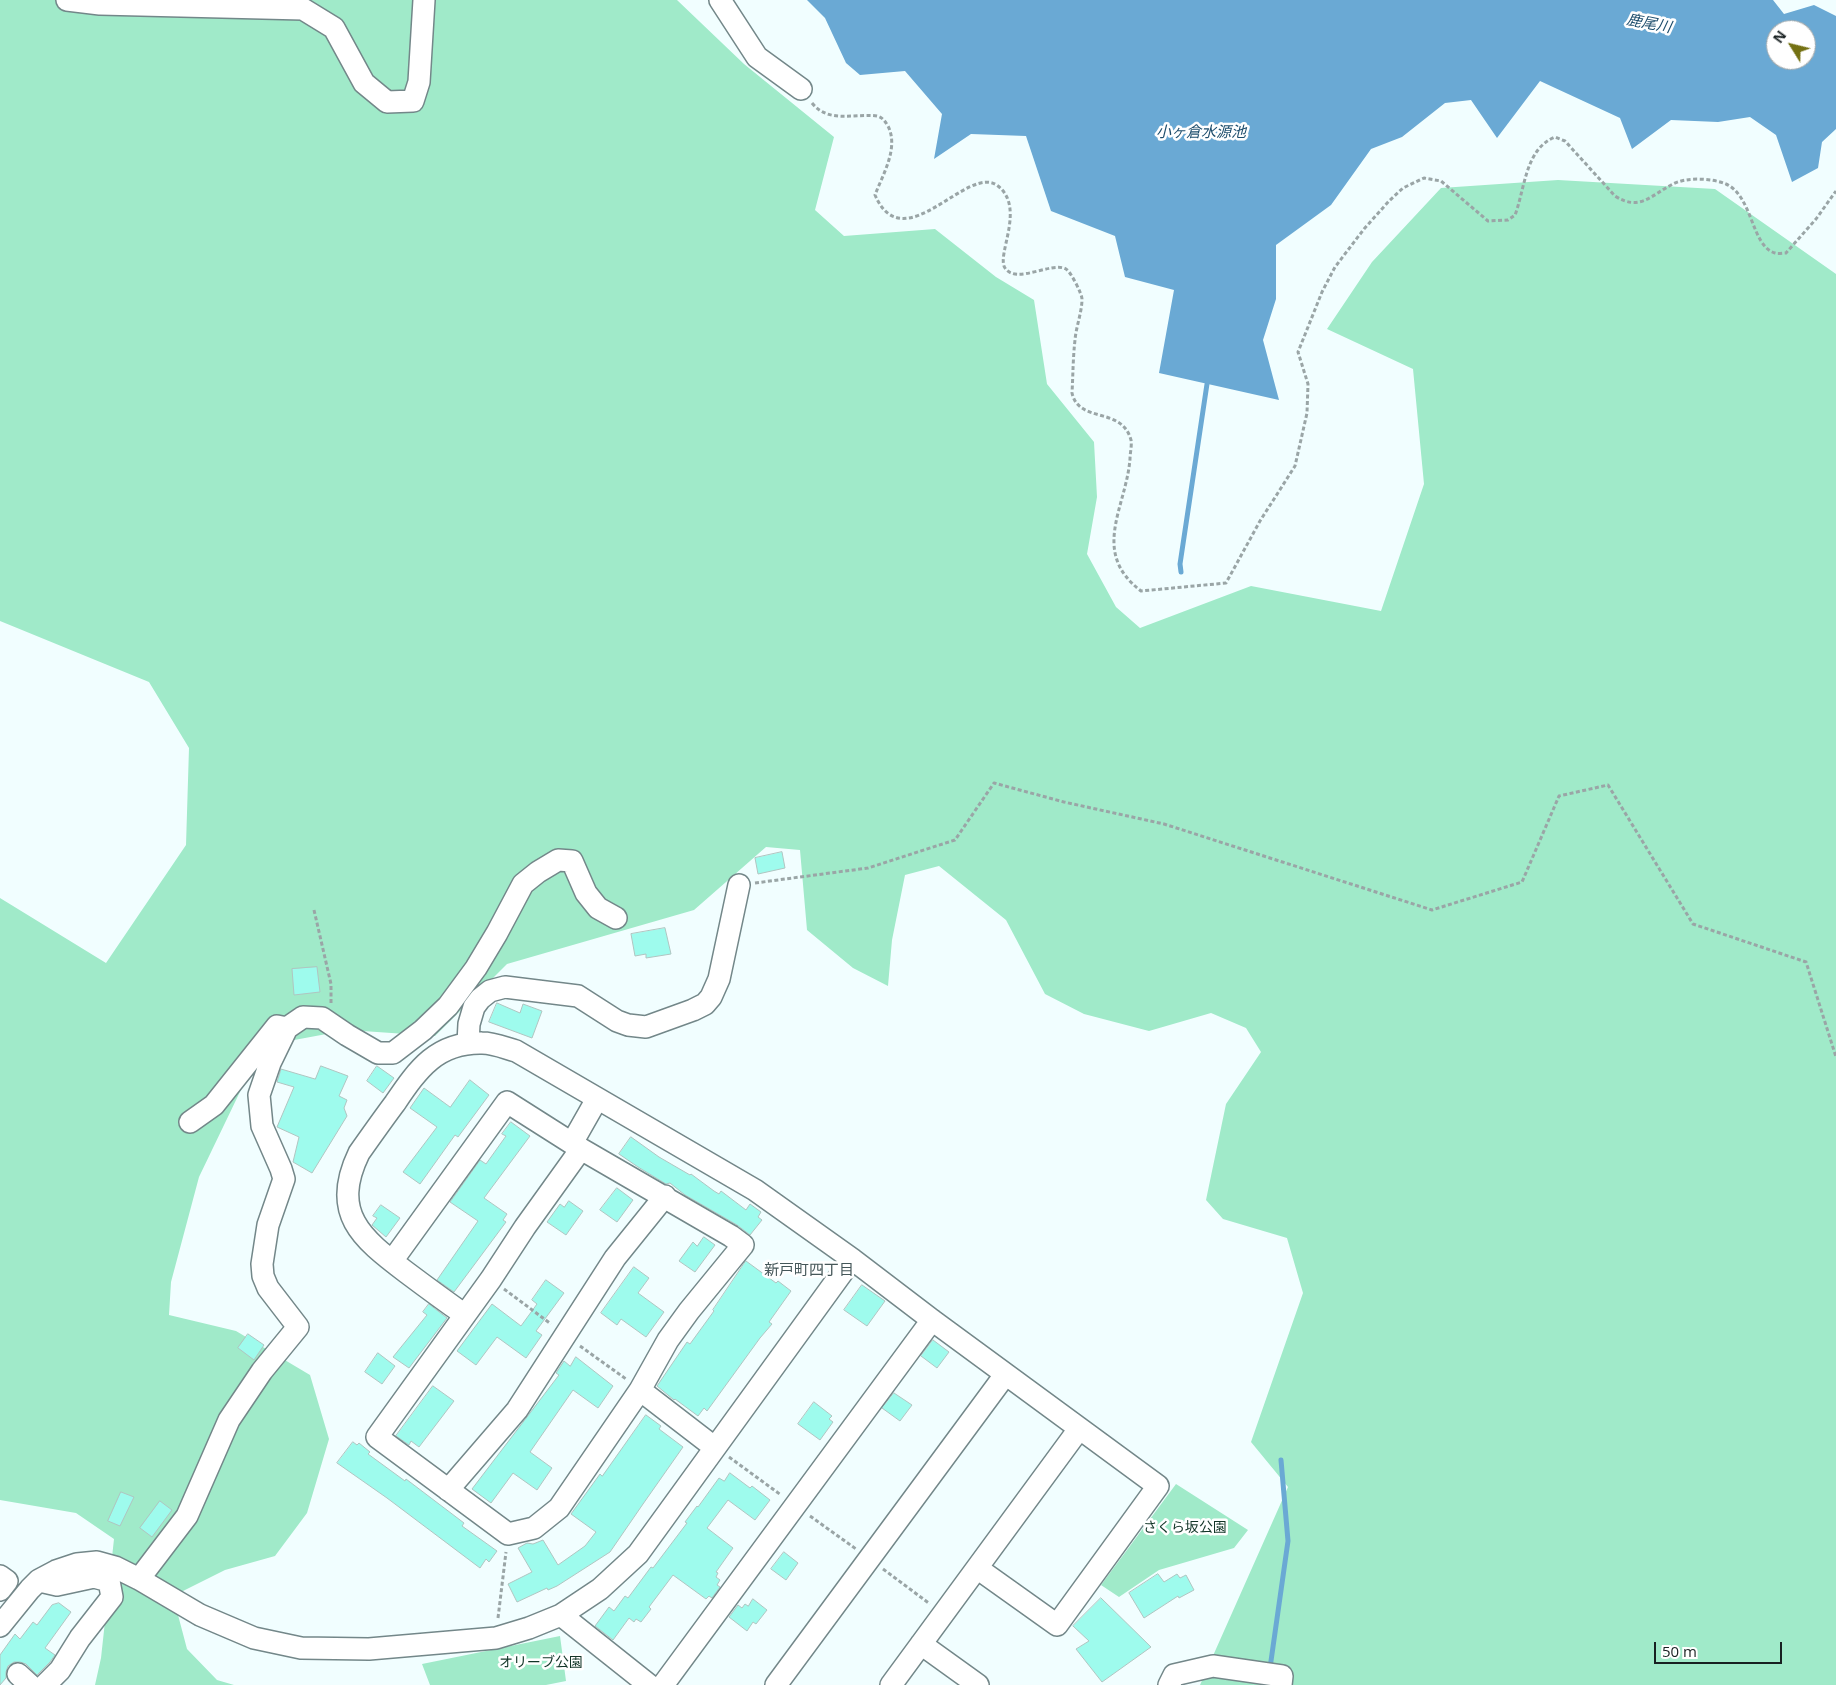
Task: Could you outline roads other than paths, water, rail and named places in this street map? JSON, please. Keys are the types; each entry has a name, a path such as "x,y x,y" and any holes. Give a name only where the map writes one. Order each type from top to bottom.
{"street":[{"path":"67,0 100,4 303,9 334,28 364,84 387,102 413,101 419,82 424,0"},
{"path":"720,0 757,57 801,89"},
{"path":"139,1579 187,1516 228,1420 262,1371 298,1327 268,1288 263,1276 262,1264 268,1225 284,1180 262,1126 259,1094 270,1063 287,1028 303,1017 322,1018 378,1053 393,1053 423,1030 448,1006 484,954 523,884 558,860 572,861 586,893 598,908 616,918"},
{"path":"468,1043 469,1024 474,1007 490,991 505,987 578,996 594,1004 617,1022 646,1027 705,1004 711,997 719,979 739,885"},
{"path":"190,1122 214,1105 277,1026 287,1028"},
{"path":"465,1315 369,1242 356,1226 348,1201 348,1188 353,1164 359,1153 418,1070 441,1052 468,1043 484,1042 516,1051 755,1190 852,1259 1005,1375 1158,1486 1057,1625 977,1568"},
{"path":"392,1261 507,1102 576,1146 665,1196 743,1245 668,1340 640,1390 559,1508 534,1528 508,1534 377,1438 525,1227 576,1146 598,1099"},
{"path":"448,1490 517,1410 615,1258 665,1196"},
{"path":"0,1626 39,1580 56,1571 77,1564 97,1562 115,1567 200,1615 254,1638 301,1648 369,1649 496,1638 529,1628 561,1615 600,1589 638,1554 852,1259"},
{"path":"663,1685 794,1504 932,1320"},
{"path":"776,1685 1005,1375"},
{"path":"640,1390 714,1447"},
{"path":"891,1685 942,1613 1079,1429"},
{"path":"0,1576 7,1581 0,1590"},
{"path":"39,1580 57,1585 94,1577 108,1581 112,1597 80,1638 60,1670 45,1685"},
{"path":"561,1615 649,1685"},
{"path":"921,1644 978,1685"},
{"path":"1169,1685 1174,1675 1213,1666 1256,1673 1279,1680"}],"water":[{"name":"小ヶ倉水源池","path":"807,0 1773,0 1784,14 1814,5 1836,16 1836,129 1822,142 1818,168 1792,182 1776,135 1750,117 1718,122 1671,120 1632,149 1620,118 1540,81 1497,138 1471,100 1445,103 1402,137 1371,149 1331,205 1276,245 1276,299 1263,340 1279,400 1159,373 1174,290 1125,277 1115,236 1051,211 1026,136 971,134 934,159 942,114 905,71 860,75 846,63 825,18"}],"waterway":[{"path":"1181,572 1180,564 1207,384"},
{"path":"1270,1668 1288,1541 1281,1460"}],"district":[{"name":"新戸町四丁目","path":"809,1271"}],"water label":[{"name":"鹿尾川","path":"1649,24"}],"park label":[{"name":"さくら坂公園","path":"1185,1528"},
{"name":"オリーブ公園","path":"541,1663"}]}
